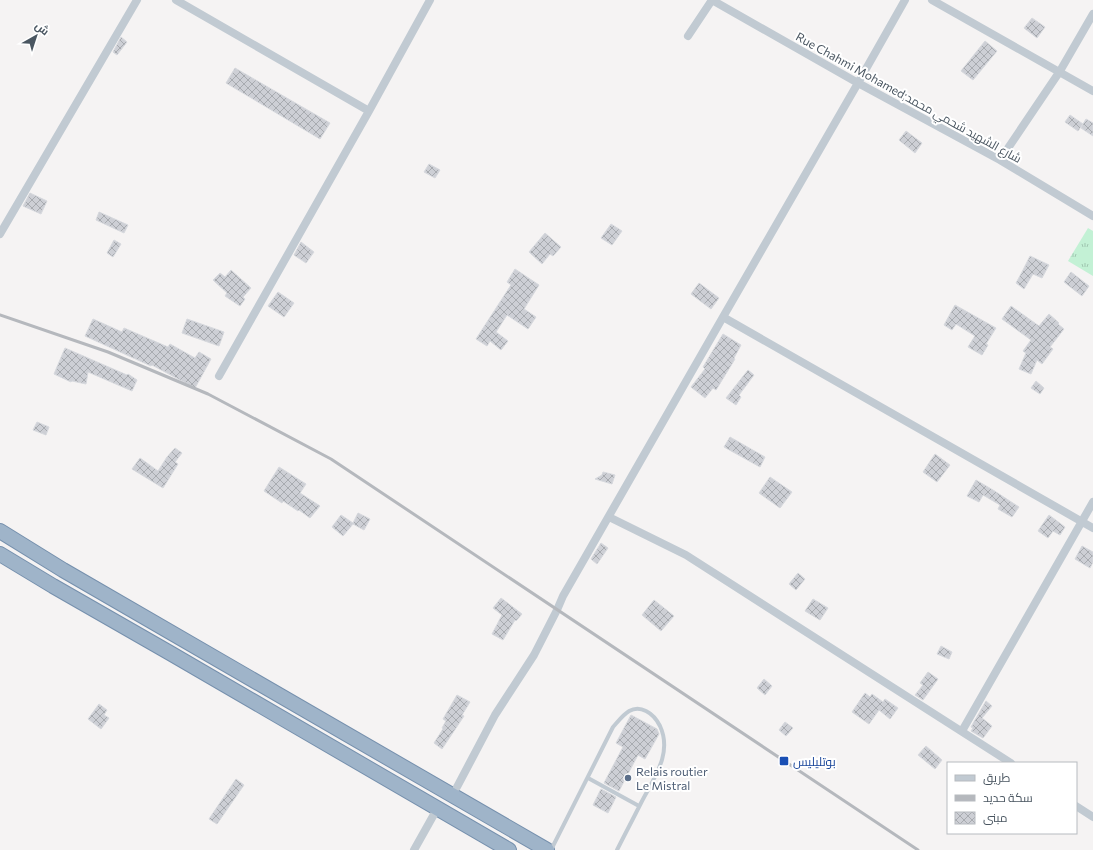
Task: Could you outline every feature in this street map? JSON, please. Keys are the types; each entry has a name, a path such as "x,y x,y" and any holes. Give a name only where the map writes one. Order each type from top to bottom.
{"highway":[{"path":"0,531 63,570 547,850"},
{"path":"0,554 508,850"}],"street":[{"path":"0,234 137,0"},
{"path":"176,0 369,111"},
{"path":"219,376 430,0"},
{"path":"688,36 712,0"},
{"name":"Rue Chahmi Mohamed;شارع الشهيد شحمي محمد","path":"712,0 858,83 1000,160 1093,216"},
{"path":"457,787 495,715 534,655 563,596 905,0"},
{"path":"932,0 1093,91"},
{"path":"1000,160 1060,71 1093,14"},
{"path":"723,317 1093,528"},
{"path":"962,731 1093,502"},
{"path":"609,517 686,555 1009,762"},
{"path":"1077,807 1093,817"},
{"path":"414,850 437,808"}],"lane":[{"path":"551,850 613,727 627,711 636,708 646,711 657,720 665,743 662,759 656,775 617,850"},
{"path":"588,778 639,806"}],"green space":[{"path":"1088,228 1093,231 1093,276 1068,261"}],"building":[{"path":"1032,18 1045,27 1037,38 1024,28"},
{"path":"121,37 127,42 117,55 113,52"},
{"path":"985,41 997,51 973,80 961,71"},
{"path":"235,68 330,123 320,139 226,83"},
{"path":"1070,115 1083,124 1078,131 1065,122"},
{"path":"1086,119 1093,123 1093,136 1081,128"},
{"path":"906,131 922,143 915,153 899,140"},
{"path":"429,164 440,170 435,178 424,172"},
{"path":"30,193 47,201 41,214 23,206"},
{"path":"99,212 128,225 124,233 96,220"},
{"path":"611,224 622,231 612,245 601,238"},
{"path":"545,233 561,247 553,256 550,254 542,264 529,252"},
{"path":"114,240 121,244 113,257 107,253"},
{"path":"301,242 314,252 306,263 294,255"},
{"path":"1030,256 1049,265 1042,278 1033,274 1024,289 1016,283"},
{"path":"515,269 539,285 524,309 536,317 528,329 507,315 496,332 508,341 501,350 490,341 487,346 476,339 511,285 507,282"},
{"path":"231,270 251,288 243,297 245,299 240,306 225,296 227,293 213,280 220,273 225,277"},
{"path":"1071,272 1089,286 1082,296 1064,282"},
{"path":"699,283 719,298 711,309 691,294"},
{"path":"278,292 294,303 284,317 268,306"},
{"path":"955,305 996,328 986,344 988,345 982,355 968,347 975,336 956,324 952,330 944,325"},
{"path":"1011,306 1039,326 1049,314 1064,329 1050,347 1053,349 1042,364 1037,360 1031,374 1019,369 1026,353 1023,351 1031,340 1002,319"},
{"path":"93,319 122,332 124,328 168,347 170,344 195,358 199,352 211,359 195,388 152,365 151,366 85,336"},
{"path":"187,319 224,332 219,346 182,333"},
{"path":"723,334 741,345 734,358 735,359 716,390 713,388 705,398 691,387 705,369 703,367"},
{"path":"65,348 127,375 128,374 137,380 132,391 88,372 86,384 71,382 54,374"},
{"path":"748,370 754,375 739,395 741,397 736,405 726,398"},
{"path":"1036,381 1044,388 1040,394 1031,388"},
{"path":"37,422 49,427 46,435 33,430"},
{"path":"730,437 765,457 760,467 724,447"},
{"path":"175,448 182,453 175,462 178,464 163,488 132,469 140,458 158,471"},
{"path":"935,454 950,465 937,482 923,472"},
{"path":"279,467 306,484 300,493 320,506 310,518 299,510 298,511 283,501 282,503 264,491"},
{"path":"603,472 615,475 612,484 595,479 602,475"},
{"path":"770,477 792,492 780,508 759,493"},
{"path":"976,480 1019,507 1012,517 998,509 1000,505 983,495 979,502 967,496"},
{"path":"358,513 370,519 364,530 353,524 343,536 332,527 341,515 353,523"},
{"path":"1049,515 1065,527 1060,535 1053,531 1048,538 1038,531"},
{"path":"601,543 608,548 597,564 591,559"},
{"path":"1082,546 1093,552 1093,562 1090,568 1075,559"},
{"path":"798,573 805,579 796,590 789,584"},
{"path":"501,598 522,614 516,621 515,620 503,640 492,634 502,615 493,608"},
{"path":"813,599 828,608 820,620 805,611"},
{"path":"654,600 674,616 661,631 642,615"},
{"path":"941,646 952,652 949,659 937,654"},
{"path":"928,672 938,679 923,700 915,695 923,685 920,683"},
{"path":"764,679 772,686 765,695 757,688"},
{"path":"865,693 870,697 872,694 883,702 885,699 898,708 890,719 879,710 869,724 852,712"},
{"path":"457,695 470,702 462,715 464,716 442,749 434,743 446,721 443,719"},
{"path":"986,701 992,706 982,718 992,726 983,738 971,731 973,728 971,727"},
{"path":"99,704 107,710 104,715 109,718 101,729 88,719"},
{"path":"631,715 657,729 659,734 645,759 638,755 619,791 604,783 623,747 616,743"},
{"path":"785,722 793,728 786,736 779,730"},
{"path":"926,746 942,760 935,769 918,755"},
{"path":"236,779 244,785 217,824 209,819"},
{"path":"601,789 616,797 608,813 593,805"}],"railway":[{"path":"0,315 108,352 208,394 331,459 918,850"}],"place":[{"name":"بوتليليس","path":"784,761"},
{"name":"Relais routier Le Mistral","path":"628,778"}]}
